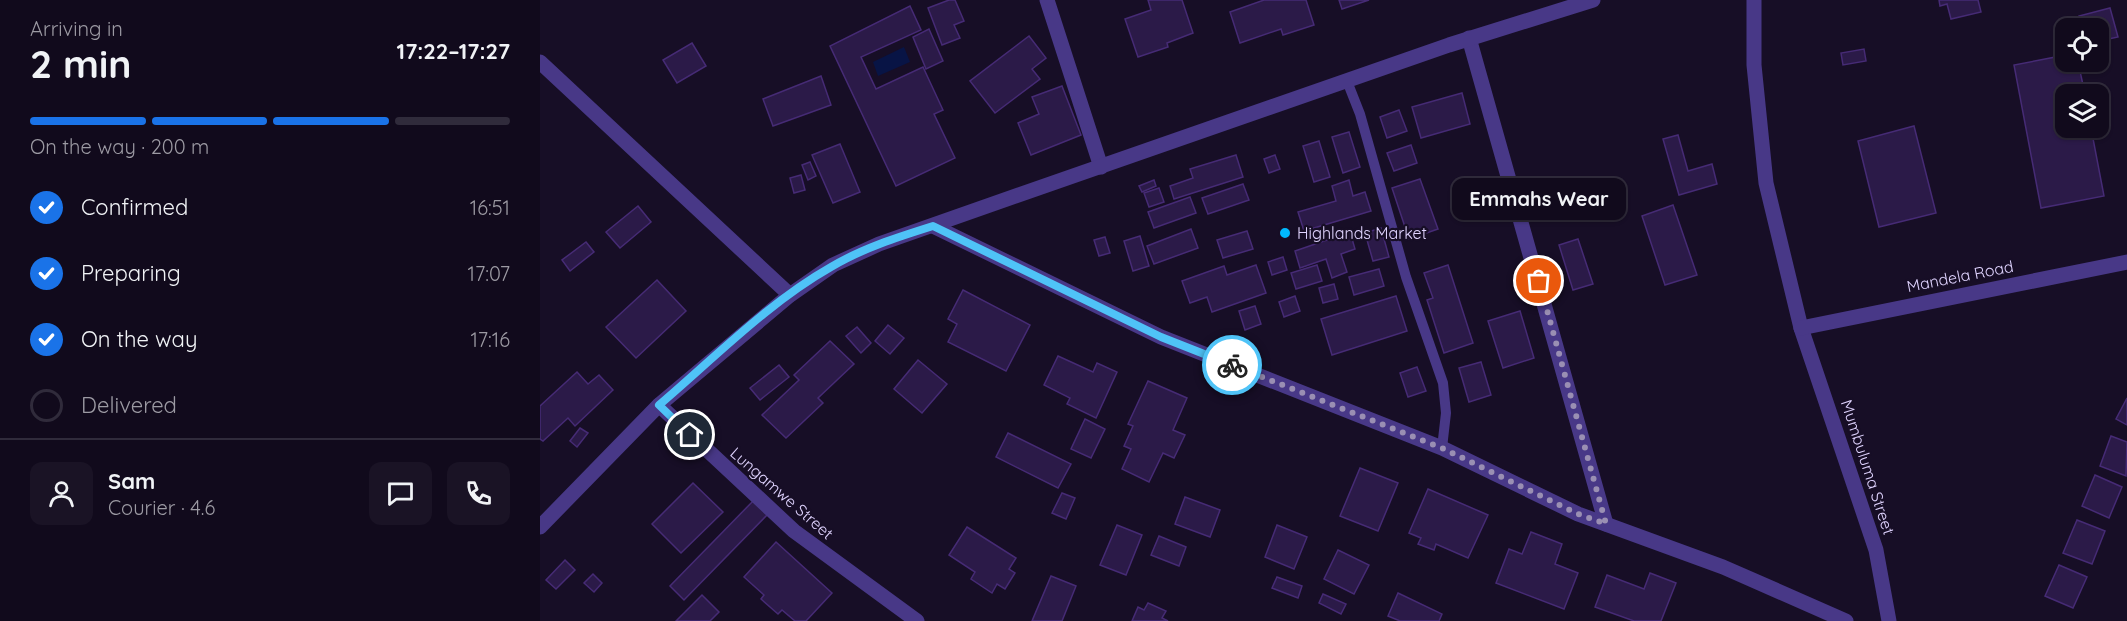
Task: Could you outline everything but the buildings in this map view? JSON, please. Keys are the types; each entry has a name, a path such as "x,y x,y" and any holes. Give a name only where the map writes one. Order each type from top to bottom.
{"street":[{"path":"1047,0 1101,167"},
{"path":"540,527 659,405 790,295 833,265 879,244 1469,38 1593,0"},
{"name":"Mumbuluma Street","path":"1754,0 1754,65 1766,183 1801,327 1876,550 1889,621"},
{"path":"1469,38 1606,524"},
{"path":"540,62 790,295"},
{"path":"933,226 1161,337 1442,448 1578,514 1723,567 1846,621"},
{"name":"Mandela Road","path":"1801,327 2127,262"},
{"name":"Lungamwe Street","path":"659,405 794,531 917,621"}],"lane":[{"path":"1347,81 1360,114 1406,277 1443,382 1446,413 1442,448"}],"shaded area":[{"path":"904,47 910,62 878,76 873,62"}],"way so far":[{"path":"1232,365 1442,448 1578,514 1606,524 1539,281"}],"place":[{"name":"Highlands Market","path":"1285,233"},
{"name":"Emmahs Wear","path":"1539,281"}],"route":[{"path":"690,435 659,405 809,280 833,265 879,244 933,226 1161,337 1232,365"}]}
